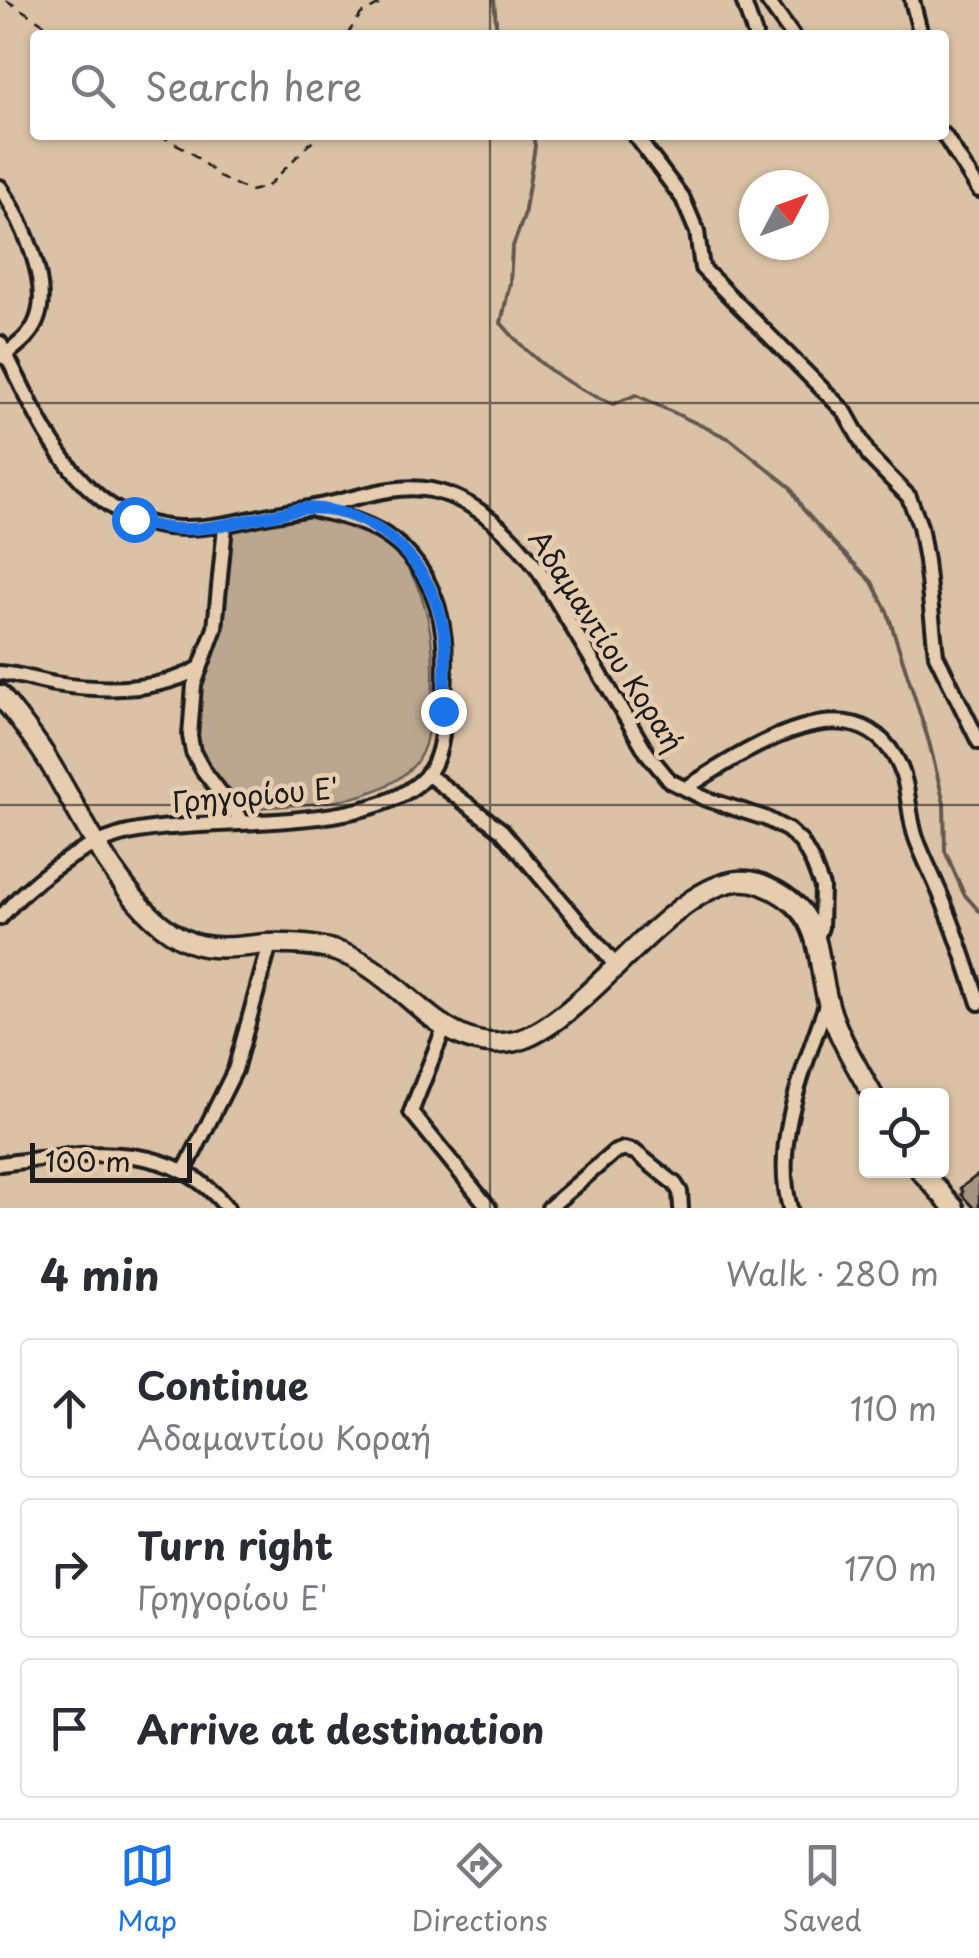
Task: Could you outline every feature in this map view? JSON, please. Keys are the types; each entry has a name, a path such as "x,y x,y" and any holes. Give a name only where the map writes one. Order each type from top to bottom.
{"main road":[{"path":"0,695 46,758 94,845 146,908 176,936 216,947 317,946 346,954 378,972 430,1017 474,1040 497,1043 520,1040 554,1020 696,896 732,880 758,883 782,896 804,915 817,938 828,1002 839,1033 869,1088"},
{"path":"927,1178 954,1208"}],"street":[{"path":"744,0 753,30"},
{"path":"767,0 788,30"},
{"path":"912,0 919,30"},
{"path":"639,140 682,199 696,232 702,268 845,412 870,456 909,497 920,526 926,561 936,655 979,742"},
{"path":"947,140 979,190"},
{"path":"0,187 29,240 40,303 30,332 2,352"},
{"name":"Αδαμαντίου Κοραή","path":"2,352 53,444 77,475 105,502 128,516 162,528 225,526 380,493 425,489 460,501 490,520 521,547 539,572 647,753 670,781 706,799 765,818 788,830 800,842 822,887 822,928 817,938"},
{"path":"307,508 359,520 385,533 413,559 430,588 446,648 440,746 427,774 502,830 617,967"},
{"path":"225,526 213,636 198,670 190,705 192,747 203,770 243,822"},
{"path":"0,674 67,686 108,688 163,682 198,670"},
{"path":"686,788 792,730 840,722 872,733 892,752 902,771 916,836 979,1002"},
{"name":"Γρηγορίου Ε'","path":"0,918 32,886 94,845 151,828 321,816 364,808 404,792 427,774"},
{"path":"185,1170 235,1070 270,944"},
{"path":"790,1208 785,1175 790,1129 803,1072 828,1002"},
{"path":"446,1026 411,1112 489,1208"},
{"path":"549,1208 614,1153 624,1149 635,1152 675,1184 681,1208"},
{"path":"0,1164 122,1154 152,1159 185,1170 227,1208"}],"path":[{"path":"6,0 53,30"},
{"path":"351,30 362,14 388,0"},
{"path":"169,140 188,150 222,178 250,191 267,187 313,140"}],"shaded area":[{"path":"307,513 377,537 401,559 413,578 432,642 433,687 426,742 408,771 371,792 327,802 238,809 201,758 193,719 221,624 230,531"}],"building":[{"path":"979,1174 979,1208 974,1208 960,1188"}],"waterway":[{"path":"494,0 497,30"},
{"path":"534,140 524,216 512,249 510,283 501,323 538,361 580,389 613,404 636,395 730,439 790,487 803,509 872,582 887,611 929,742 944,803 945,851 964,894 979,911"}],"route":[{"path":"134,519 162,528 200,529 307,508 359,520 385,533 413,559 438,607 446,648 443,711"}]}
